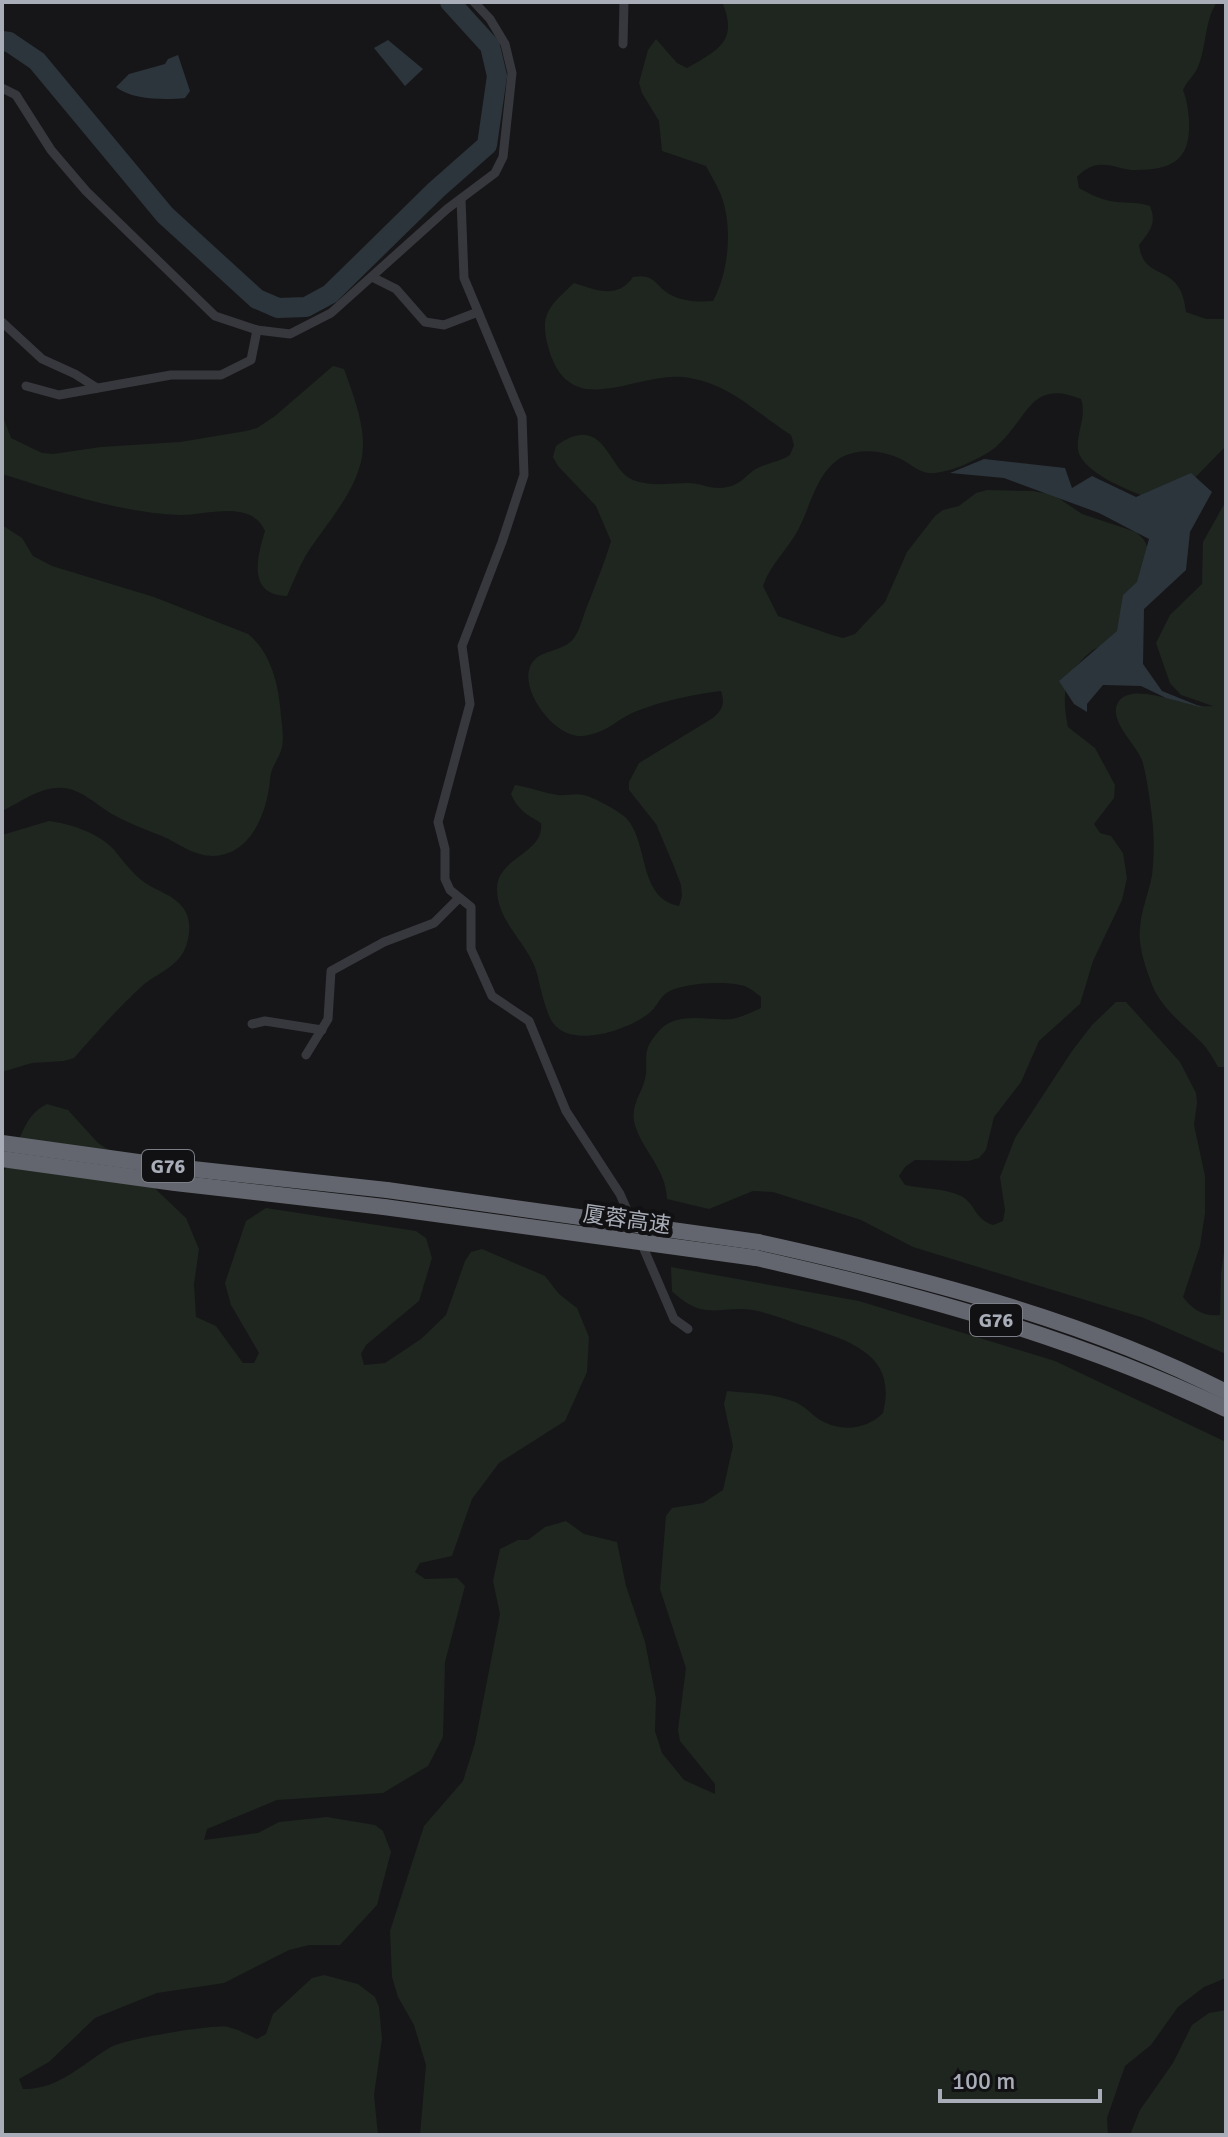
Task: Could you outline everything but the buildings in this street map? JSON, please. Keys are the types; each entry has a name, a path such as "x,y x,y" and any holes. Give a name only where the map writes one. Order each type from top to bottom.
{"highway":[{"name":"厦蓉高速","path":"2,1143 174,1167 335,1182 386,1198 757,1250 911,1277 1114,1343 1226,1392"},
{"name":"厦蓉高速","path":"2,1159 175,1183 333,1200 386,1198"},
{"name":"厦蓉高速","path":"757,1250 1007,1323 1107,1359 1226,1409"}],"street":[{"path":"2,88 16,95 51,150 131,237 215,316 257,330 290,334 331,313 495,173 503,157 512,73 505,44 490,19 474,2"},
{"path":"623,44 624,2"},
{"path":"461,199 464,278 522,417 524,475 462,646 470,704 438,822 445,849 445,879 450,890 471,907 471,949 492,996 529,1021 566,1111 620,1194 674,1319 688,1329"},
{"path":"372,277 396,289 425,322 444,325 478,312"},
{"path":"2,322 42,359 97,388"},
{"path":"26,386 59,395 171,375 221,375 251,360 257,330"},
{"path":"306,1055 328,1019 331,971 384,942 434,923 459,898"},
{"path":"252,1024 265,1021 322,1030"}],"shaded area":[{"path":"722,2 1217,2 1200,61 1183,90 1189,134 1183,153 1177,160 1160,168 1135,170 1098,165 1086,169 1077,177 1079,188 1098,197 1150,206 1153,217 1151,227 1139,245 1142,257 1148,265 1177,285 1186,312 1206,319 1226,319 1226,446 1185,488 1157,501 1112,482 1089,467 1078,450 1083,412 1081,399 1052,394 1033,403 992,450 951,470 928,473 883,453 866,451 850,454 833,463 820,480 798,530 763,586 778,616 843,638 855,634 885,602 907,552 935,516 987,490 1033,491 1054,495 1082,514 1136,532 1144,540 1153,559 1119,633 1083,659 1070,676 1065,694 1068,727 1095,748 1115,785 1114,798 1094,824 1100,833 1111,836 1123,853 1127,878 1122,900 1093,961 1080,1004 1039,1041 1021,1082 994,1117 986,1150 979,1158 968,1161 915,1160 899,1176 905,1185 961,1196 978,1215 993,1225 1003,1221 1005,1210 1000,1177 1015,1138 1092,1025 1116,1002 1126,1002 1180,1062 1196,1093 1194,1125 1205,1176 1205,1213 1200,1246 1183,1297 1199,1312 1220,1315 1226,1238 1226,1354 1144,1318 913,1247 861,1220 773,1192 753,1191 709,1209 667,1199 662,1177 634,1121 634,1108 646,1074 648,1047 659,1031 671,1022 686,1018 736,1018 761,1008 761,997 746,987 732,984 683,987 665,994 651,1012 627,1026 600,1034 573,1035 553,1023 529,955 503,914 497,890 499,879 512,862 536,842 541,823 523,812 514,800 511,794 515,785 558,795 587,796 624,816 639,842 650,882 666,901 679,906 681,885 673,864 656,824 629,790 629,782 639,763 713,718 723,702 721,691 678,698 637,711 600,732 583,736 562,730 535,701 528,677 530,667 538,657 563,647 574,638 611,541 596,506 558,466 553,457 556,446 572,437 585,435 604,446 617,466 633,480 654,484 692,483 719,488 734,485 756,469 787,457 794,445 791,435 744,401 705,382 670,377 607,389 588,389 572,384 558,370 546,335 549,310 574,283 613,291 633,277 641,276 651,279 678,298 713,301 723,277 728,249 727,221 721,195 706,166 662,151 659,121 639,83 648,50 656,39 677,63 687,68 716,49 727,35 727,15"},
{"path":"388,40 423,69 405,86 374,48"},
{"path":"178,55 190,91 185,98 140,97 116,87 129,74 165,64 168,59"},
{"path":"333,366 344,369 359,413 362,457 351,488 305,557 287,596 274,594 260,582 259,552 265,531 250,515 228,511 181,515 135,510 2,474 2,414 11,438 42,453 180,442 257,428"},
{"path":"984,459 1065,468 1072,488 1092,476 1136,497 1191,473 1212,492 1190,532 1186,570 1144,609 1143,664 1162,691 1204,708 1166,698 1141,686 1103,685 1087,704 1087,712 1074,704 1059,681 1117,631 1123,595 1137,582 1149,539 1099,513 1004,478 950,473"},
{"path":"1226,501 1226,1067 1218,1067 1204,1045 1160,999 1144,962 1140,928 1152,875 1152,820 1142,760 1119,723 1116,708 1127,695 1137,693 1213,706 1181,695 1170,683 1156,643 1170,615 1202,584 1203,542"},
{"path":"2,525 22,538 33,556 52,566 154,597 248,634 263,651 276,682 283,743 272,770 261,817 247,840 238,848 227,854 199,854 112,814 71,789 48,789 2,811"},
{"path":"49,821 85,830 109,845 139,878 184,909 189,935 184,951 176,962 133,994 74,1058 32,1063 2,1072 2,835"},
{"path":"47,1104 68,1110 98,1143 126,1161 186,1218 199,1249 194,1284 196,1317 216,1326 243,1363 254,1363 259,1353 231,1305 225,1283 246,1221 266,1208 416,1231 426,1238 432,1258 419,1301 366,1345 361,1354 364,1365 385,1363 421,1339 446,1315 465,1261 471,1252 482,1249 545,1276 559,1294 577,1308 589,1337 587,1372 565,1421 499,1463 472,1499 452,1556 420,1563 415,1572 425,1579 457,1578 465,1586 445,1662 443,1737 428,1766 383,1793 277,1800 207,1829 204,1840 258,1833 279,1822 327,1817 375,1825 383,1831 391,1852 377,1905 340,1945 309,1945 289,1950 224,1983 157,1993 95,2018 49,2062 19,2079 23,2089 48,2085 111,2047 169,2033 228,2027 257,2039 266,2034 273,2014 312,1978 324,1975 358,1984 375,1997 379,2007 382,2039 374,2095 378,2135 2,2135 2,1173 25,1126"},
{"path":"671,1267 859,1301 1055,1361 1226,1442 1226,1978 1204,1987 1178,2007 1151,2045 1125,2066 1107,2118 1108,2135 420,2135 426,2065 414,2025 398,1997 392,1977 390,1931 424,1826 463,1781 475,1743 500,1614 493,1581 500,1549 518,1540 528,1540 545,1527 566,1521 584,1534 617,1542 626,1586 645,1642 656,1698 655,1731 662,1753 684,1780 715,1794 715,1784 680,1741 678,1730 686,1668 660,1589 666,1516 672,1508 703,1503 723,1490 733,1446 724,1404 727,1391 787,1399 828,1424 845,1428 869,1423 883,1413 886,1394 884,1378 869,1355 843,1340 758,1311 704,1310 695,1307 672,1291"},
{"path":"1226,2010 1226,2135 1130,2135 1140,2110 1173,2063 1192,2025 1209,2013"}],"waterway":[{"path":"2,41 9,42 37,61 165,215 257,299 278,308 306,307 330,294 436,190 487,145 497,76 490,46 450,2"}]}
